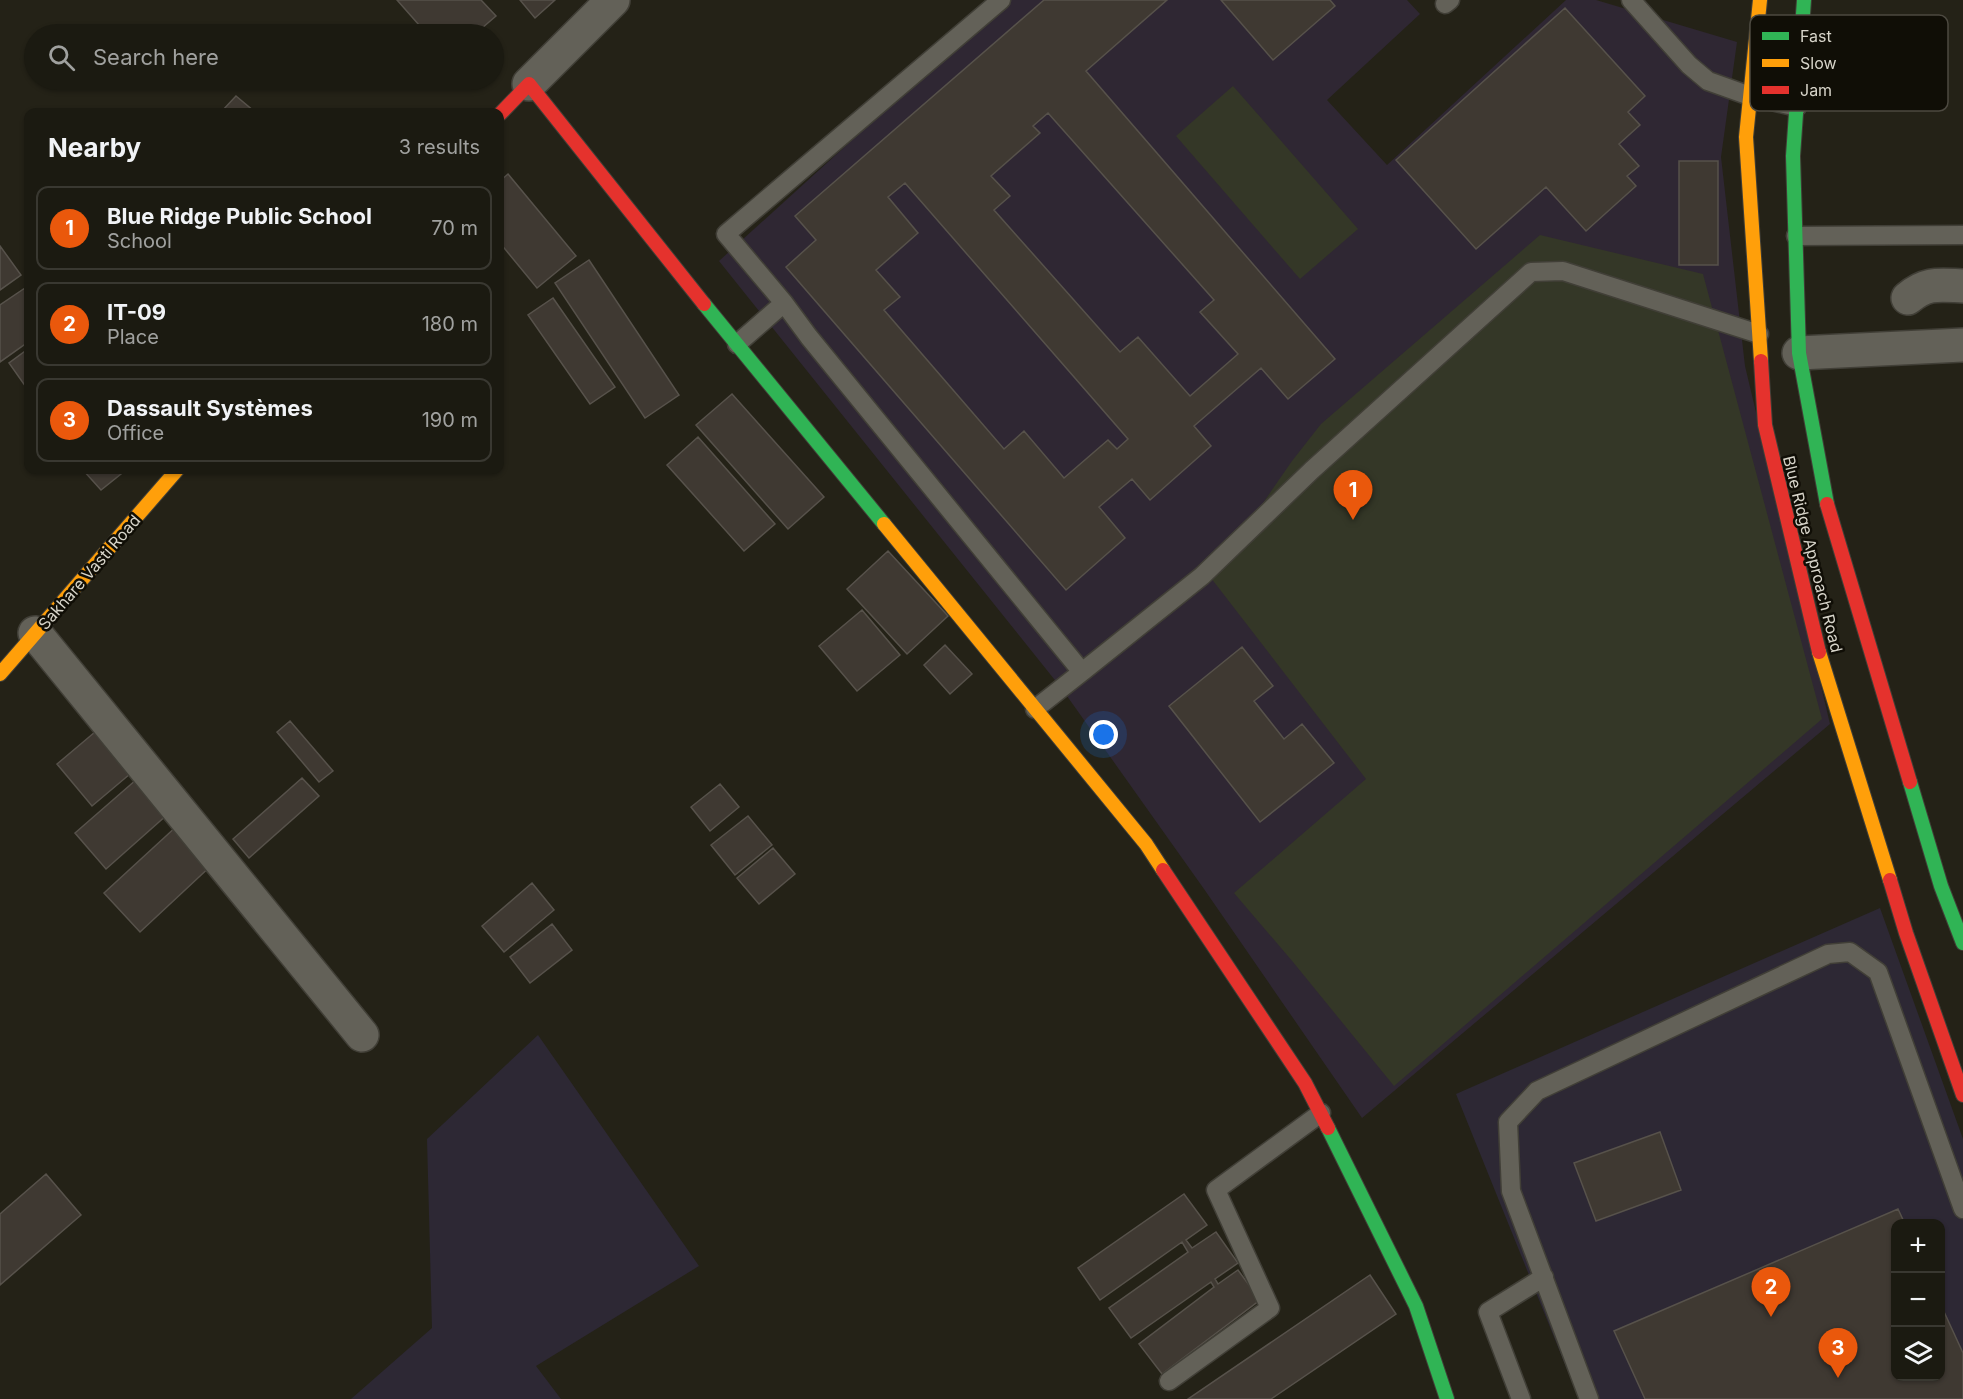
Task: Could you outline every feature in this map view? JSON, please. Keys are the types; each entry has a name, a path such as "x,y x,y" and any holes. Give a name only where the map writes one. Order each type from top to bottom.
{"street":[{"path":"504,110 613,0"},
{"name":"Blue Ridge Approach Road","path":"1758,15 1760,0"},
{"name":"Blue Ridge Approach Road","path":"1803,15 1804,0"},
{"path":"529,84 737,344 1146,844 1305,1083 1416,1306 1447,1399"},
{"name":"Blue Ridge Approach Road","path":"1750,87 1746,137 1765,425 1819,652 1906,933 1963,1095"},
{"name":"Blue Ridge Approach Road","path":"1797,111 1793,156 1799,353 1827,505 1941,886 1963,943"},
{"path":"1908,298 1920,289 1936,285 1963,285"},
{"path":"1799,353 1963,345"},
{"name":"Sakhare Vasti Road","path":"0,674 174,474"},
{"path":"35,633 362,1035"}],"lane":[{"path":"1000,0 726,234 1082,672"},
{"path":"1631,0 1689,65 1708,81 1749,96"},
{"path":"1796,236 1963,235"},
{"path":"1035,709 1202,576 1312,470 1531,272 1563,271 1759,334"},
{"path":"737,344 784,303"},
{"path":"1589,1399 1511,1191 1508,1122 1537,1092 1828,954 1850,952 1878,972 1963,1209"},
{"path":"1169,1381 1270,1308 1216,1190 1321,1113"},
{"path":"1521,1399 1488,1312 1544,1277"}],"shaded area":[{"path":"1006,0 1407,0 1420,14 1327,100 1387,165 1566,0 1596,0 1737,42 1721,157 1745,366 1830,724 1362,1118 1062,689 719,261"},
{"path":"1880,908 1963,1139 1963,1399 1579,1399 1456,1094"},
{"path":"538,1035 699,1266 536,1366 561,1399 351,1399 432,1328 427,1139"}],"green space":[{"path":"1233,86 1358,229 1300,279 1176,136"},
{"path":"1540,235 1703,274 1822,719 1394,1086 1234,893 1366,779 1211,578 1292,461 1321,424"}],"building":[{"path":"397,0 481,0 496,16 487,24 418,24"},
{"path":"520,0 555,0 535,18"},
{"path":"1044,0 1167,0 1086,71 1335,359 1288,399 1261,368 1194,426 1211,446 1150,500 1132,479 1099,507 1125,538 1066,590 786,267 816,240 795,216","holes":["1048,113 1214,300 1200,312 1238,354 1190,396 1138,337 1120,352 994,210 1010,196 991,176 1040,133 1033,126","905,183 1128,439 1117,449 1108,440 1064,478 1024,431 1004,449 884,310 900,297 876,270 918,233 888,197"]},
{"path":"1221,0 1330,0 1335,6 1273,60"},
{"path":"1565,8 1645,96 1628,112 1640,125 1619,144 1639,166 1627,176 1636,186 1586,231 1546,187 1476,249 1396,160"},
{"path":"236,96 250,108 225,108"},
{"path":"1679,161 1718,161 1718,265 1679,265"},
{"path":"508,174 576,256 537,288 504,248 504,178"},
{"path":"0,246 21,275 0,290"},
{"path":"589,260 679,395 645,418 555,283"},
{"path":"24,289 24,345 0,362 0,305"},
{"path":"553,298 615,387 590,404 528,315"},
{"path":"24,352 24,384 9,363"},
{"path":"732,394 824,497 788,529 696,425"},
{"path":"698,437 775,524 744,551 667,465"},
{"path":"87,474 121,474 101,490"},
{"path":"888,551 948,616 907,654 847,589"},
{"path":"862,610 900,655 857,691 819,646"},
{"path":"945,645 972,674 950,694 924,665"},
{"path":"1242,647 1273,686 1254,701 1284,739 1302,724 1334,763 1260,822 1169,706"},
{"path":"290,721 333,771 319,782 277,732"},
{"path":"95,732 130,774 92,806 57,764"},
{"path":"302,778 319,796 249,858 233,839"},
{"path":"137,779 168,814 106,869 75,833"},
{"path":"720,784 739,807 710,831 691,807"},
{"path":"748,816 772,845 735,875 711,845"},
{"path":"178,825 214,863 140,932 104,893"},
{"path":"773,848 795,874 759,904 737,878"},
{"path":"532,883 554,910 504,952 482,926"},
{"path":"552,924 572,950 530,983 510,957"},
{"path":"1660,1132 1681,1190 1596,1221 1574,1163"},
{"path":"46,1174 81,1215 0,1285 0,1214"},
{"path":"1184,1194 1207,1225 1186,1240 1192,1248 1216,1232 1238,1263 1215,1279 1218,1284 1238,1270 1260,1300 1162,1374 1139,1344 1214,1287 1211,1282 1131,1338 1109,1308 1188,1252 1182,1242 1100,1300 1078,1268"},
{"path":"1898,1209 1903,1219 1891,1219 1891,1381 1945,1381 1945,1314 1963,1353 1963,1399 1645,1399 1614,1331"},
{"path":"1370,1275 1396,1314 1271,1399 1188,1399"}],"traffic: fast":[{"path":"1803,15 1804,0"},
{"path":"1796,111 1793,156 1799,353 1827,504"},
{"path":"704,304 884,524"},
{"path":"1910,782 1941,886 1963,943"},
{"path":"1328,1128 1416,1306 1447,1399"}],"traffic: slow":[{"path":"1758,15 1760,0"},
{"path":"1750,98 1746,137 1761,361"},
{"path":"0,674 174,474"},
{"path":"884,524 1146,844 1163,870"},
{"path":"1819,652 1890,880"}],"traffic: jam":[{"path":"504,110 529,84 704,304"},
{"path":"1761,361 1765,425 1819,652"},
{"path":"1827,504 1910,782"},
{"path":"1163,870 1305,1083 1328,1128"},
{"path":"1890,880 1906,933 1963,1095"}],"place":[{"name":"Blue Ridge Public School","path":"1353,520"},
{"name":"IT-09","path":"1771,1317"},
{"name":"Dassault Systèmes","path":"1838,1378"}]}
